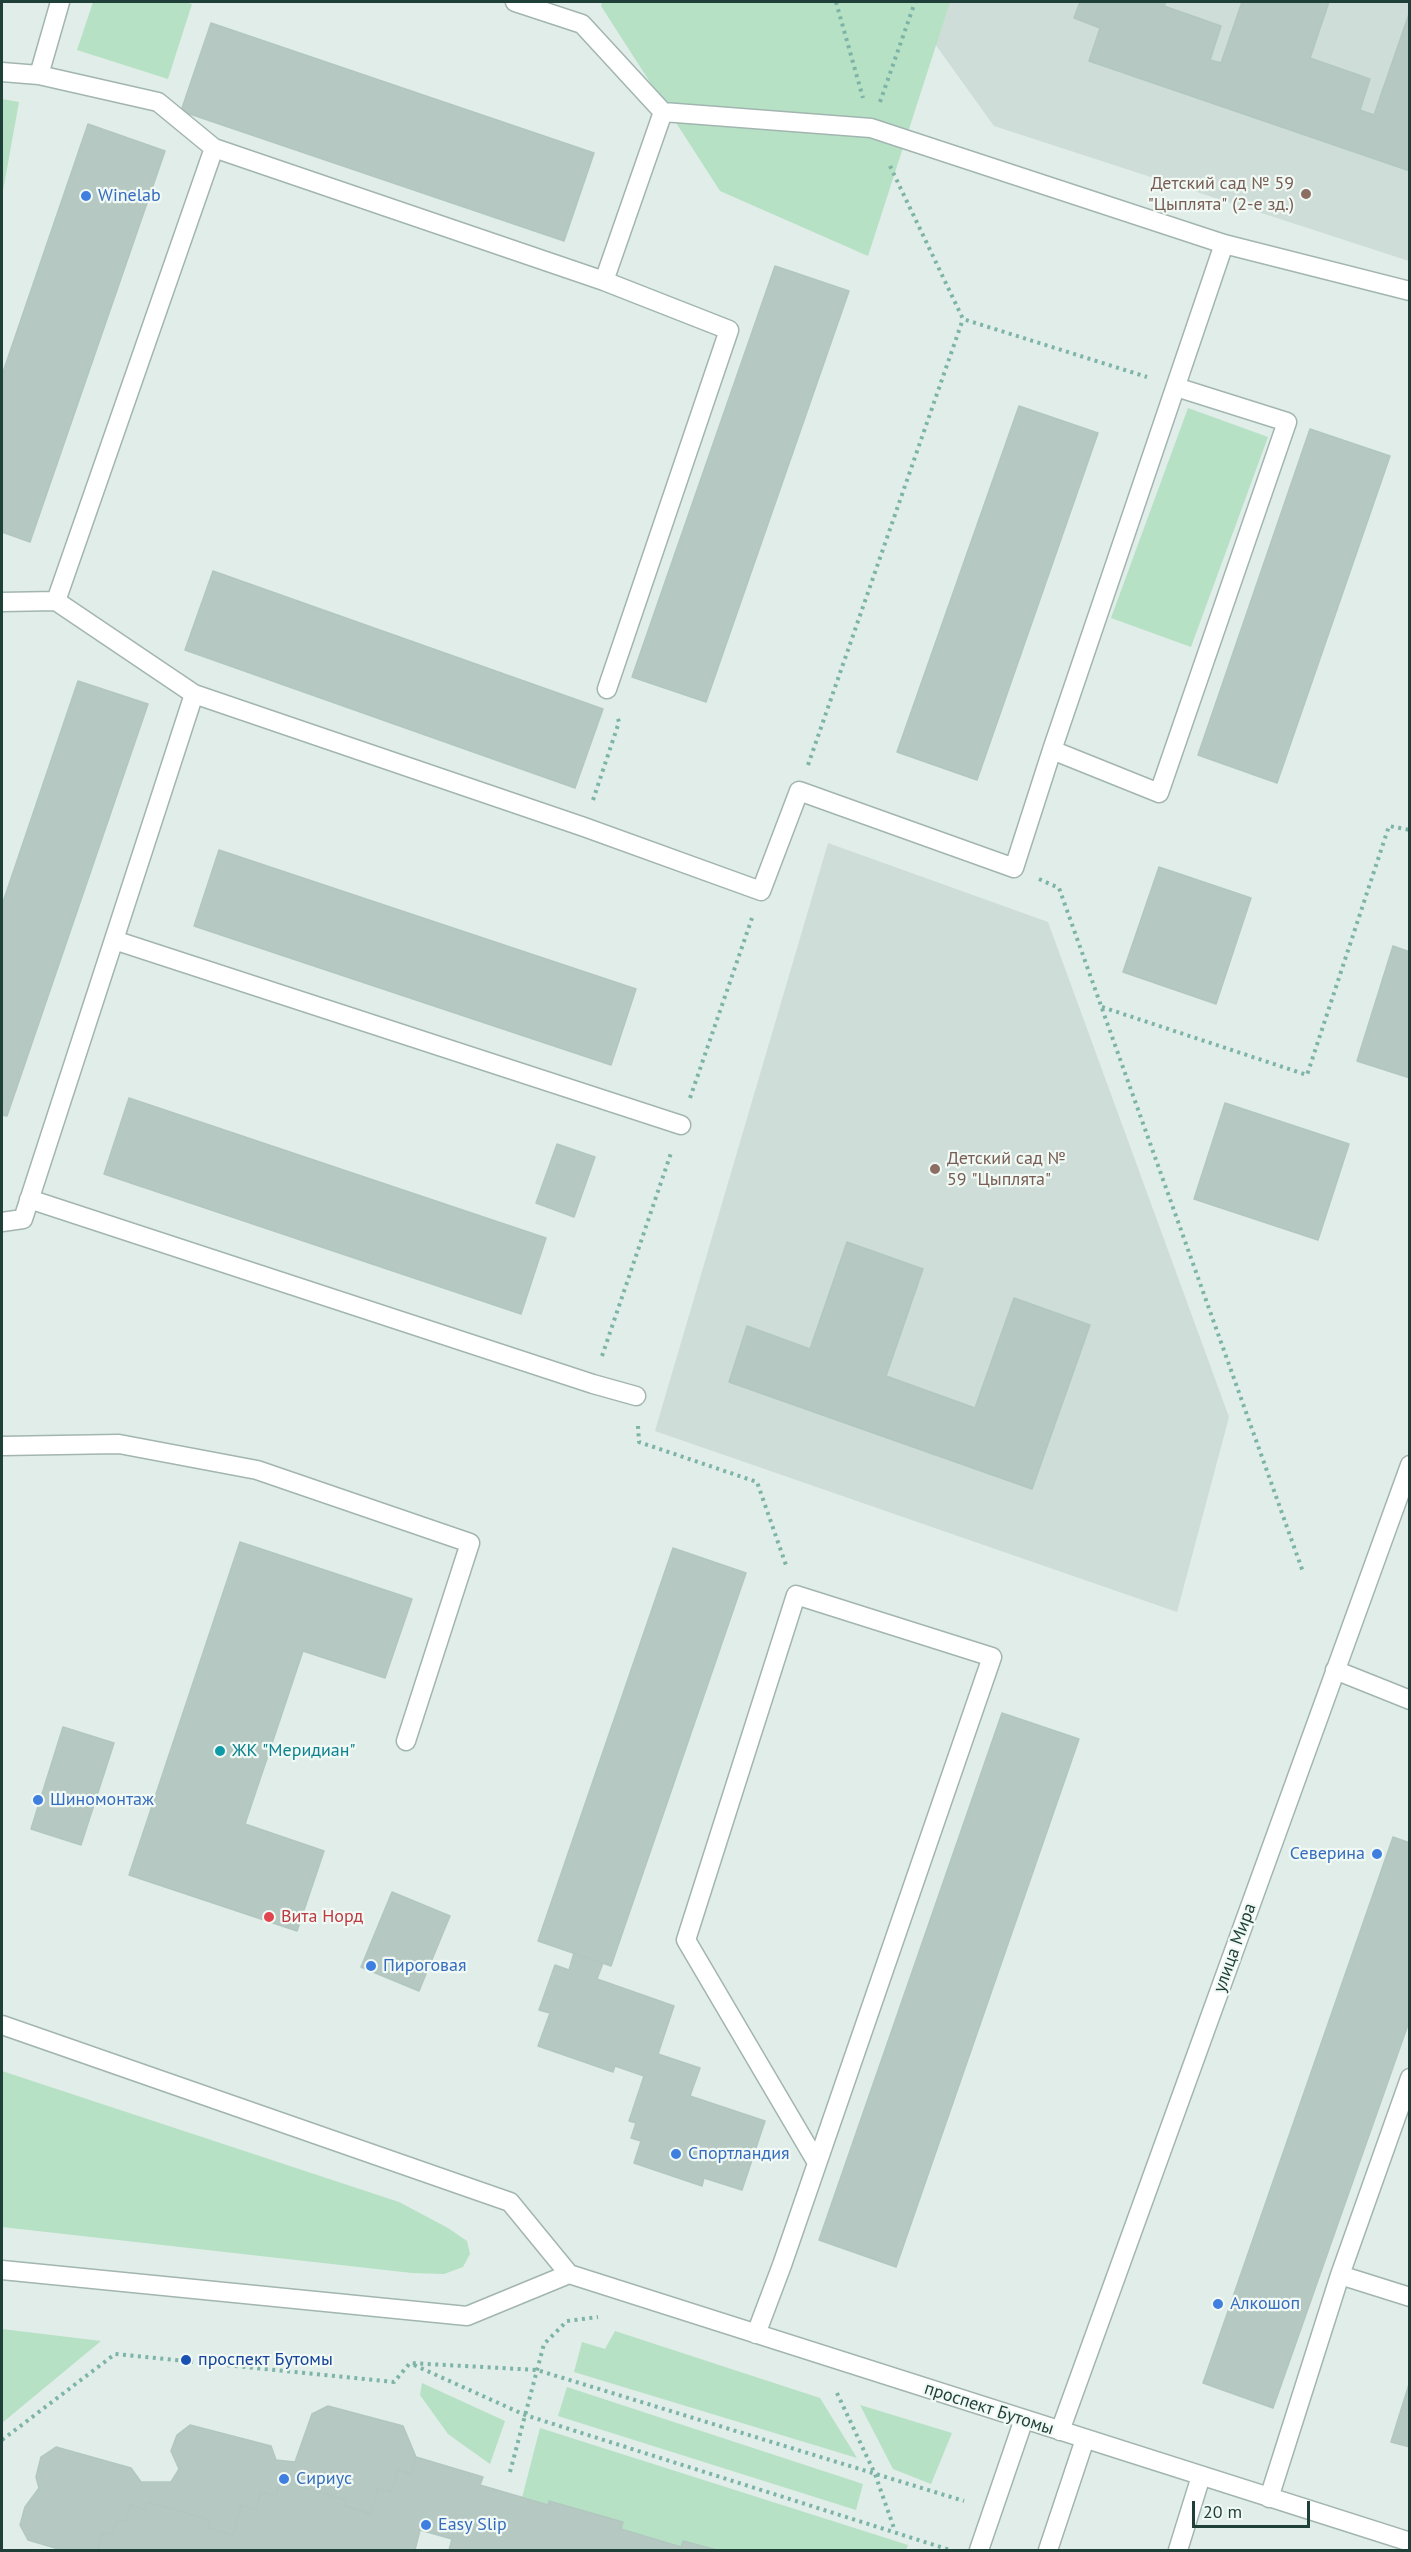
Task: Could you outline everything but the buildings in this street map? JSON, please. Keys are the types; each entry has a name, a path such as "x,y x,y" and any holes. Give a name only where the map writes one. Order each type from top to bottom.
{"street":[{"path":"39,75 60,2"},
{"path":"515,2 582,24 663,111 871,128 1224,244 1410,291"},
{"path":"2,72 39,75 158,102 214,148 604,281 729,330 608,688"},
{"path":"604,281 663,111"},
{"path":"56,601 214,148"},
{"path":"2,602 56,601 194,694 584,827 761,891 799,791 1014,868 1224,244"},
{"path":"1052,750 1159,793 1287,422 1176,387"},
{"path":"2,1222 23,1220 194,694"},
{"path":"114,940 681,1125"},
{"path":"29,1198 636,1396"},
{"path":"2,1446 119,1444 257,1470 470,1543 406,1741"},
{"name":"улица Мира","path":"1060,2431 1410,1465"},
{"path":"756,2334 782,2265 816,2161 992,1657 796,1595 686,1940 816,2161"},
{"path":"1335,1670 1410,1700"},
{"path":"2,2025 510,2202 569,2274 466,2316 2,2270"},
{"path":"1269,2498 1340,2275 1410,2078"},
{"name":"проспект Бутомы","path":"569,2274 1410,2542"},
{"path":"1340,2275 1410,2297"},
{"path":"979,2550 1024,2419"},
{"path":"1048,2550 1085,2439"},
{"path":"1178,2550 1201,2476"}],"path":[{"path":"799,791 963,319 871,128 836,2"},
{"path":"871,128 915,2"},
{"path":"963,319 1176,387"},
{"path":"584,827 619,722 608,688"},
{"path":"1101,1006 1307,1075 1389,826 1410,830"},
{"path":"1014,868 1059,888 1303,1572"},
{"path":"636,1396 639,1442 758,1482 796,1595"},
{"path":"510,2472 544,2344 567,2321 597,2317 608,2320"},
{"path":"2,2440 115,2354 394,2382 410,2363"},
{"path":"410,2363 537,2370 993,2510"},
{"path":"410,2363 525,2415 951,2550"},
{"path":"828,2390 838,2393 875,2475 895,2532"}],"shaded area":[{"name":"Детский сад № 59 \"Цыплята\" (2-е зд.)","path":"949,2 1409,2 1409,261 994,126 935,44"},
{"name":"Детский сад № 59 \"Цыплята\"","path":"828,843 1048,922 1229,1417 1177,1612 655,1431"}],"green space":[{"path":"93,2 184,2 192,4 168,79 77,50"},
{"path":"602,2 950,2 868,256 720,191 601,6"},
{"path":"2,99 19,102 2,196"},
{"path":"1188,408 1268,437 1191,647 1111,618"},
{"path":"2,2071 399,2202 448,2228 467,2241 470,2254 463,2267 444,2274 412,2273 2,2227"},
{"path":"2,2329 101,2341 2,2423"},
{"path":"615,2331 820,2398 857,2458 574,2372 582,2342 605,2349"},
{"path":"422,2383 505,2421 490,2464 448,2434 420,2395"},
{"path":"567,2387 863,2484 856,2510 558,2416"},
{"path":"860,2405 952,2433 931,2484 893,2469"},
{"path":"540,2428 908,2545 906,2550 717,2550 683,2541 681,2547 621,2529 622,2522 550,2501 548,2505 522,2498"}],"place":[{"name":"Детский сад № 59 \"Цыплята\" (2-е зд.)","path":"1306,194"},
{"name":"Winelab","path":"86,196"},
{"name":"Детский сад № 59 \"Цыплята\"","path":"935,1169"},
{"name":"ЖК \"Меридиан\"","path":"220,1751"},
{"name":"Шиномонтаж","path":"38,1800"},
{"name":"Северина","path":"1377,1854"},
{"name":"Вита Норд","path":"269,1917"},
{"name":"Пироговая","path":"371,1966"},
{"name":"Спортландия","path":"676,2154"},
{"name":"Алкошоп","path":"1218,2304"},
{"name":"проспект Бутомы","path":"186,2360"},
{"name":"Сириус","path":"284,2479"},
{"name":"Easy Slip","path":"426,2525"}]}
